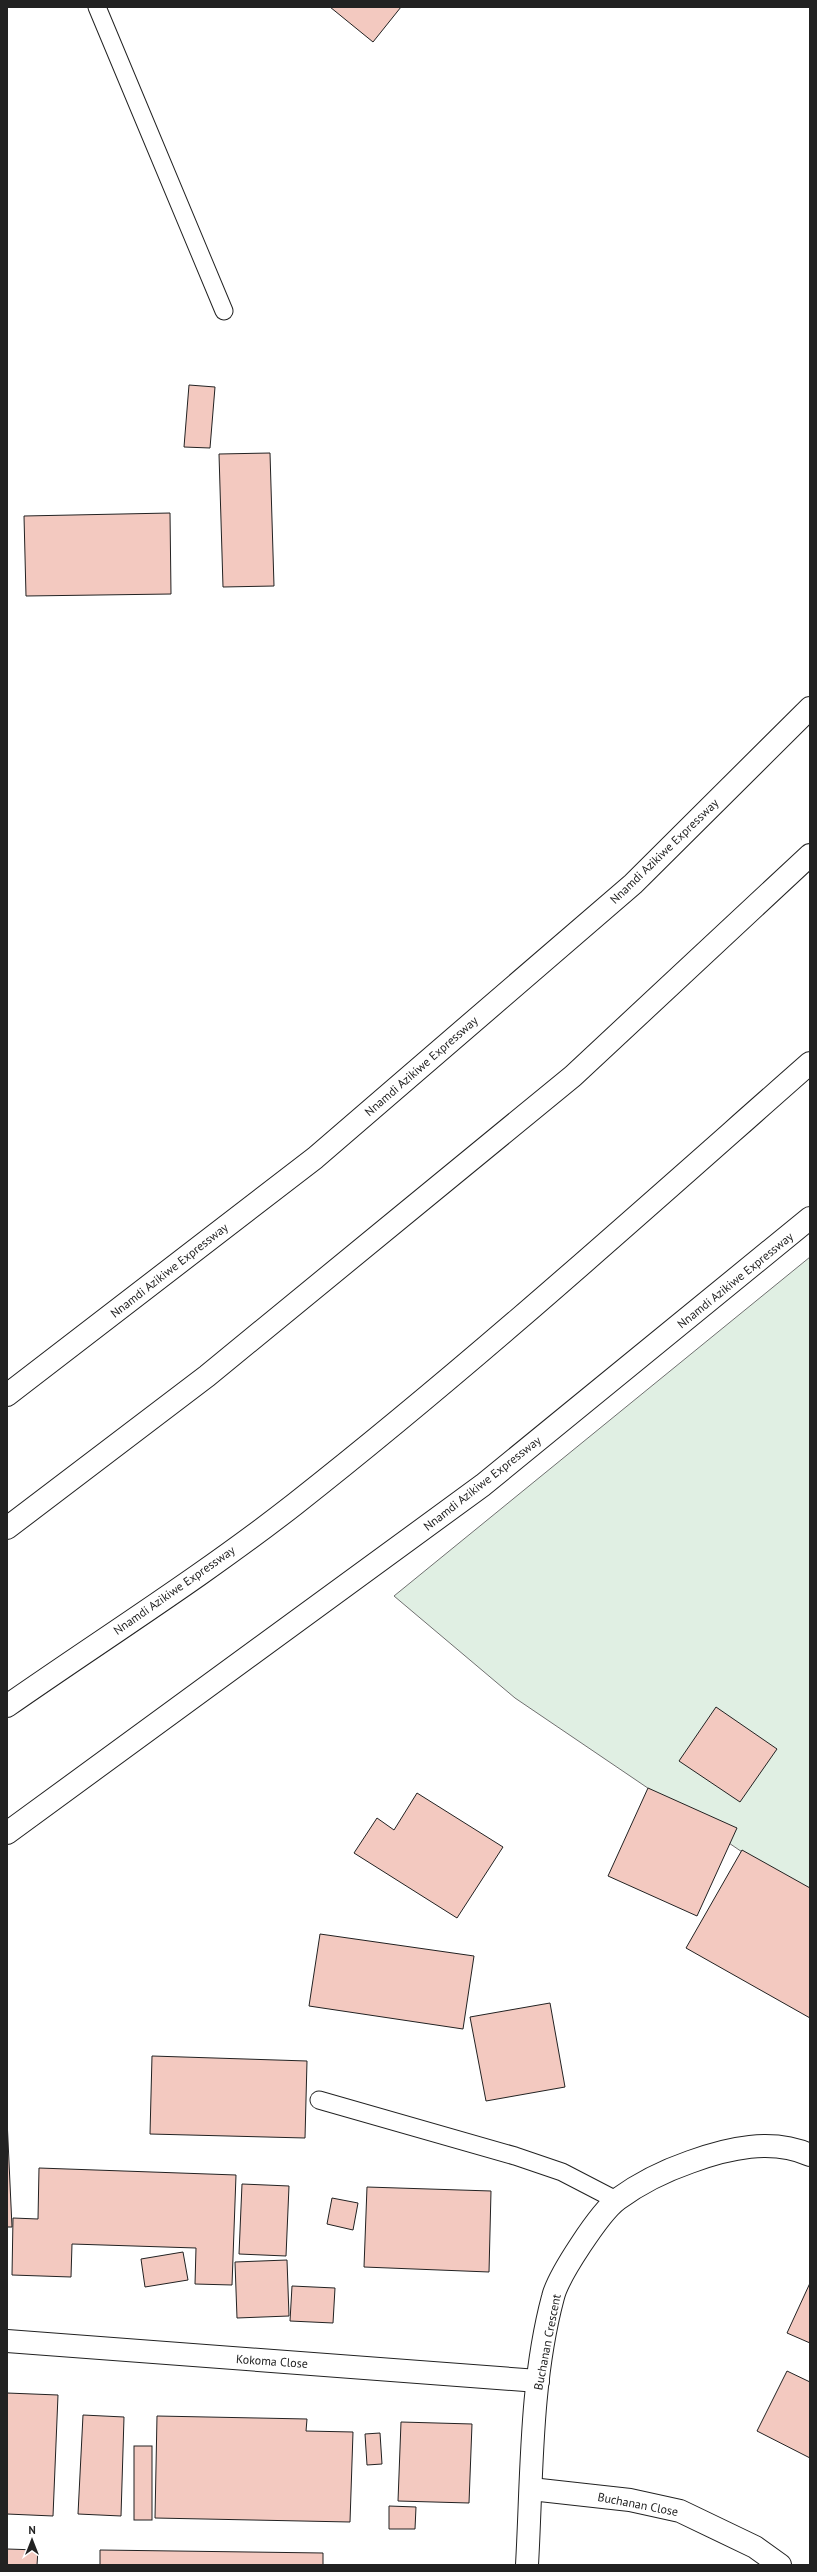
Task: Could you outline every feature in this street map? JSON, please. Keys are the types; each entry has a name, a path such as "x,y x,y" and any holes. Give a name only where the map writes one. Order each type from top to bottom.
{"main road":[{"name":"Nnamdi Azikiwe Expressway","path":"7,1395 315,1158 633,884 810,708"},
{"path":"7,1528 207,1376 573,1076 810,855"},
{"name":"Nnamdi Azikiwe Expressway","path":"7,1706 293,1505 389,1427 589,1258 810,1063"},
{"name":"Nnamdi Azikiwe Expressway","path":"7,1833 482,1485 810,1218"},
{"name":"Buchanan Crescent","path":"527,2565 538,2381 553,2296 575,2253 616,2200 661,2172 716,2152 756,2146 794,2148 810,2155"},
{"name":"Kokoma Close","path":"7,2341 538,2381"},
{"name":"Buchanan Close","path":"531,2488 630,2500 680,2511 755,2547 780,2565"}],"lane":[{"path":"97,7 224,311"},
{"path":"319,2100 516,2156 562,2172 616,2200"}],"green space":[{"path":"810,1257 810,1898 515,1698 394,1596"}],"building":[{"path":"330,7 401,7 373,42"},
{"path":"189,385 215,387 210,448 184,447"},
{"path":"270,453 274,586 223,587 219,454"},
{"path":"170,513 171,594 26,596 24,516"},
{"path":"716,1707 777,1749 740,1802 679,1761"},
{"path":"648,1788 737,1828 697,1916 608,1876"},
{"path":"417,1793 503,1847 457,1918 354,1853 377,1818 394,1830"},
{"path":"742,1850 810,1888 810,2018 686,1948"},
{"path":"320,1934 474,1956 463,2029 309,2006"},
{"path":"550,2003 565,2087 486,2101 470,2017"},
{"path":"152,2056 307,2061 305,2138 150,2134"},
{"path":"7,2119 12,2227 7,2227"},
{"path":"39,2168 236,2175 232,2285 195,2284 196,2248 72,2244 71,2277 12,2275 13,2218 38,2219"},
{"path":"242,2184 289,2186 286,2256 239,2254"},
{"path":"367,2187 491,2191 489,2272 364,2267"},
{"path":"332,2198 358,2203 353,2230 327,2224"},
{"path":"183,2252 188,2280 145,2287 141,2259"},
{"path":"287,2260 289,2316 237,2318 235,2262"},
{"path":"810,2283 810,2343 787,2333"},
{"path":"292,2286 335,2288 333,2323 290,2321"},
{"path":"787,2371 810,2382 810,2458 757,2431"},
{"path":"7,2393 58,2395 53,2516 7,2514"},
{"path":"83,2415 124,2417 121,2516 78,2514"},
{"path":"157,2416 307,2419 306,2431 353,2432 350,2522 155,2518"},
{"path":"401,2422 472,2424 469,2503 398,2501"},
{"path":"380,2433 382,2464 367,2465 365,2434"},
{"path":"134,2446 152,2446 152,2520 134,2520"},
{"path":"389,2506 416,2507 415,2529 389,2529"},
{"path":"7,2549 38,2550 37,2565 7,2565"},
{"path":"100,2550 323,2553 323,2565 100,2565"}]}
